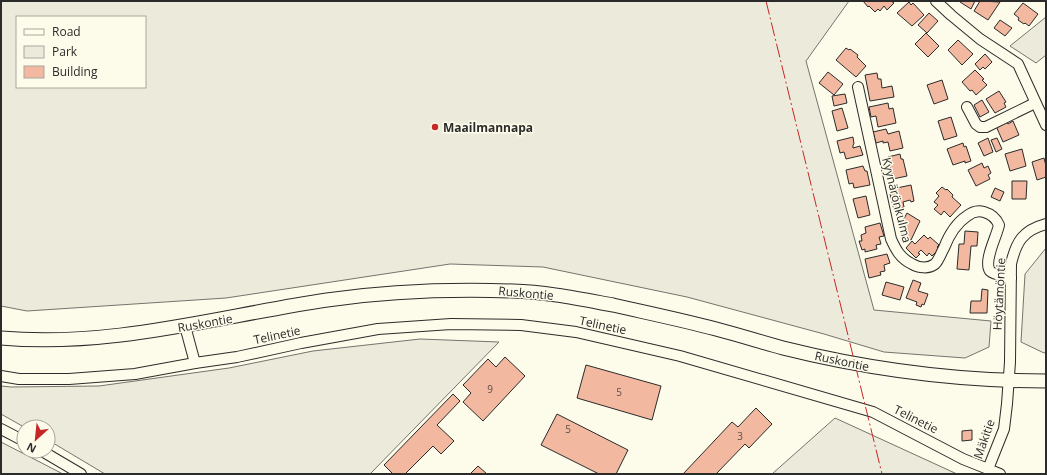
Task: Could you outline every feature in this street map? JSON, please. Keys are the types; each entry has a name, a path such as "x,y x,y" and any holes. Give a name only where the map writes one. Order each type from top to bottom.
{"main road":[{"name":"Ruskontie","path":"1,338 19,340 62,340 137,334 328,300 427,290 517,291 588,301 659,315 784,348 862,366 924,375 969,379 1046,381"}],"street":[{"path":"936,1 980,39 1018,64 1046,126"},
{"name":"Kyynärönkulma","path":"858,87 891,239 895,250 902,258 912,264 922,268 929,267 938,260 951,232 957,224 971,213 979,210 989,213 996,219 999,225 988,262 990,270 994,273 1011,278"},
{"path":"967,107 976,124 980,127 986,127 1035,103"},
{"name":"Höytämöntie","path":"1009,381 1011,264 1013,253 1020,239 1026,233 1046,224"},
{"name":"Telinetie","path":"1,376 19,379 69,379 135,374 237,357 301,343 378,329 451,324 521,325 576,332 680,356 873,412 963,459 988,469"},
{"path":"185,326 195,363"},
{"name":"Mäkitie","path":"1000,474 988,469 1004,429 1009,381"},
{"path":"1,429 16,437"},
{"path":"56,459 81,474"}],"green space":[{"path":"1,1 849,1 806,61 874,310 991,321 989,347 965,358 884,352 824,334 687,297 543,267 450,264 226,298 27,311 1,306"},
{"path":"1046,17 1046,55 1036,63 1010,46"},
{"path":"1046,248 1046,352 1044,353 1021,342 1025,274"},
{"path":"420,339 499,342 370,474 105,474 56,445 56,419 16,419 16,422 1,414 1,386 99,386 229,368 313,351"},
{"path":"835,418 957,474 772,474"},
{"path":"1,442 16,450 16,459 34,459 63,474 1,474"}],"building":[{"path":"863,1 891,1 894,3 887,10 884,6 880,11 878,9 875,12"},
{"path":"960,1 975,1 971,9"},
{"path":"980,1 1000,2 988,20 974,11"},
{"path":"909,2 911,5 913,3 924,15 912,26 897,13"},
{"path":"1023,3 1038,14 1029,26 1018,20 1019,18 1014,14"},
{"path":"929,13 938,21 927,33 918,25"},
{"path":"1000,20 1012,28 1005,36 994,28"},
{"path":"926,33 939,46 928,57 915,44"},
{"path":"958,40 973,54 962,65 948,50"},
{"path":"846,48 858,55 857,57 866,66 856,77 836,60"},
{"path":"985,54 992,62 985,69 983,67 980,70 975,64"},
{"path":"975,70 984,79 982,80 987,85 976,95 962,82"},
{"path":"828,72 843,84 834,95 819,83"},
{"path":"877,73 878,79 881,79 882,88 892,86 894,97 870,101 865,75"},
{"path":"942,80 948,99 934,104 927,85"},
{"path":"999,91 1006,102 1004,103 1006,107 995,113 986,99"},
{"path":"845,94 847,103 834,106 832,96"},
{"path":"982,100 989,112 980,117 974,105"},
{"path":"888,103 889,109 893,108 896,123 878,127 876,116 871,117 869,107"},
{"path":"842,108 848,128 837,131 832,111"},
{"path":"951,117 957,136 944,140 938,121"},
{"path":"1006,121 1008,124 1013,121 1019,135 1003,142 996,126"},
{"path":"886,129 888,134 899,131 903,148 890,151 888,142 883,143 883,141 876,143 873,132"},
{"path":"853,137 853,148 860,146 863,155 846,159 844,152 840,153 837,141"},
{"path":"988,138 993,152 984,156 978,143"},
{"path":"997,138 1002,149 996,152 991,140"},
{"path":"963,143 964,147 966,146 971,161 965,163 965,161 953,165 947,149"},
{"path":"1022,149 1026,166 1010,171 1005,154"},
{"path":"900,154 901,159 903,159 907,176 893,179 888,157"},
{"path":"1044,158 1046,177 1037,180 1032,162"},
{"path":"982,163 984,168 988,166 991,173 988,175 990,179 976,186 968,170"},
{"path":"863,166 865,171 867,171 870,185 854,188 853,183 849,184 846,170"},
{"path":"1012,181 1027,181 1026,199 1012,199"},
{"path":"911,185 914,201 911,202 910,200 903,202 904,207 894,210 890,194 893,193 892,189"},
{"path":"942,187 946,190 947,189 953,195 952,197 961,205 950,217 944,211 941,215 934,209 938,205 934,202 939,196 936,193"},
{"path":"995,188 1004,192 1000,201 991,197"},
{"path":"866,196 870,215 858,218 853,199"},
{"path":"907,213 920,221 911,240 901,235 904,228 900,226"},
{"path":"880,223 884,236 879,237 881,244 876,245 877,249 865,252 865,249 862,250 859,241 862,241 861,235 866,233 865,227"},
{"path":"965,231 978,232 977,246 971,246 969,270 957,269 959,244 964,244"},
{"path":"924,235 928,239 930,237 939,245 937,247 939,249 932,256 929,253 927,256 921,250 918,253 920,254 916,258 906,248 912,241 915,244"},
{"path":"887,254 890,263 884,265 885,271 880,272 881,275 869,278 865,259"},
{"path":"913,280 921,283 918,291 928,294 924,305 922,304 921,307 916,305 917,302 906,298"},
{"path":"886,282 904,287 900,300 882,295"},
{"path":"982,289 988,290 987,313 970,313 971,301 981,301"},
{"path":"505,357 525,376 483,421 463,402 471,393 463,385 488,359 496,367"},
{"path":"586,365 661,386 652,420 577,398"},
{"path":"453,394 460,401 437,425 454,441 441,454 433,446 405,474 393,474 384,465"},
{"path":"756,408 772,424 749,448 745,444 716,474 683,474 732,422 738,427"},
{"path":"557,414 628,450 616,474 599,474 541,445"},
{"path":"972,430 972,440 962,441 962,431"},
{"path":"478,466 487,474 470,474"}],"power":[{"path":"766,1 882,474"}],"place":[{"name":"Maailmannapa","path":"435,127"}]}
